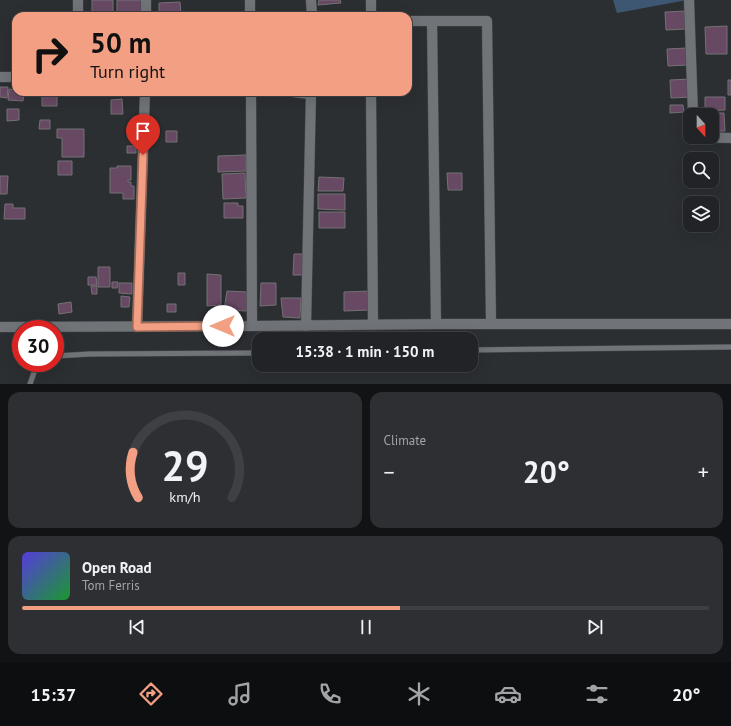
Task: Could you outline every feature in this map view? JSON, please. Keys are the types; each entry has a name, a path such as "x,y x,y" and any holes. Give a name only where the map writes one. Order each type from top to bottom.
{"street":[{"path":"78,0 78,12"},
{"path":"146,0 146,12"},
{"path":"250,0 250,12"},
{"path":"312,0 312,12"},
{"path":"371,0 371,12"},
{"path":"689,0 693,108"},
{"path":"412,21 487,21 491,323"},
{"path":"432,21 436,324"},
{"path":"0,77 12,77"},
{"path":"137,327 144,96"},
{"path":"251,96 252,326"},
{"path":"306,326 311,96"},
{"path":"371,96 373,325"},
{"path":"719,138 731,138"},
{"path":"64,328 491,323 731,324"},
{"path":"0,327 12,327"}],"lane":[{"path":"478,350 731,347"},
{"path":"64,355 252,352"},
{"path":"30,384 34,372"}],"shaded area":[{"path":"613,0 687,0 617,13"}],"building":[{"path":"92,0 113,0 113,12 92,12"},
{"path":"117,0 142,0 142,12 117,12"},
{"path":"319,0 340,0 341,3 318,5"},
{"path":"180,2 181,12 159,12 159,3"},
{"path":"686,11 686,29 666,30 665,12"},
{"path":"727,26 727,54 706,54 705,27"},
{"path":"687,48 688,65 668,66 667,49"},
{"path":"691,79 692,97 671,98 670,80"},
{"path":"728,80 731,80 731,95 728,95"},
{"path":"0,87 8,87 7,98 0,97"},
{"path":"9,89 12,89 12,96 24,96 23,101 8,100"},
{"path":"42,96 57,96 57,106 42,106"},
{"path":"705,97 725,97 725,110 719,110 719,108 705,108"},
{"path":"122,99 123,114 111,114 111,100"},
{"path":"670,105 683,105 683,112 670,113"},
{"path":"7,109 19,109 19,120 7,121"},
{"path":"719,113 724,113 725,131 719,131"},
{"path":"40,120 50,120 50,129 39,129"},
{"path":"57,129 84,129 84,157 62,157 62,138 57,138"},
{"path":"166,131 177,131 177,142 166,142"},
{"path":"127,146 136,146 136,153 127,153"},
{"path":"246,155 246,171 218,172 218,156"},
{"path":"58,161 72,161 72,175 58,175"},
{"path":"117,166 131,166 131,180 128,180 128,182 131,182 131,186 134,186 134,199 123,199 123,193 110,193 110,168 117,168"},
{"path":"245,173 246,198 223,199 222,174"},
{"path":"447,173 462,173 462,190 448,190"},
{"path":"0,176 8,176 7,194 0,194"},
{"path":"319,177 344,178 343,191 318,191"},
{"path":"318,194 345,194 345,210 318,209"},
{"path":"224,203 238,203 238,206 243,206 243,218 224,218"},
{"path":"5,204 13,204 13,208 25,208 25,219 4,219"},
{"path":"319,212 345,212 345,228 319,228"},
{"path":"294,254 304,254 303,275 293,275"},
{"path":"98,267 110,267 110,287 98,287"},
{"path":"178,273 185,273 185,285 178,285"},
{"path":"207,274 221,275 221,305 207,306"},
{"path":"88,277 96,277 97,285 88,285"},
{"path":"112,282 118,282 117,288 112,288"},
{"path":"119,283 132,283 132,294 119,293"},
{"path":"261,283 276,283 276,305 260,306"},
{"path":"91,286 97,286 97,294 92,294"},
{"path":"227,291 247,292 247,311 224,310"},
{"path":"370,291 370,310 344,311 344,292"},
{"path":"121,296 130,297 129,307 121,307"},
{"path":"281,298 301,298 300,318 283,317"},
{"path":"71,302 72,312 59,314 58,304"},
{"path":"167,304 176,304 176,312 167,312"}],"route":[{"path":"143,155 137,327 223,326"}]}
